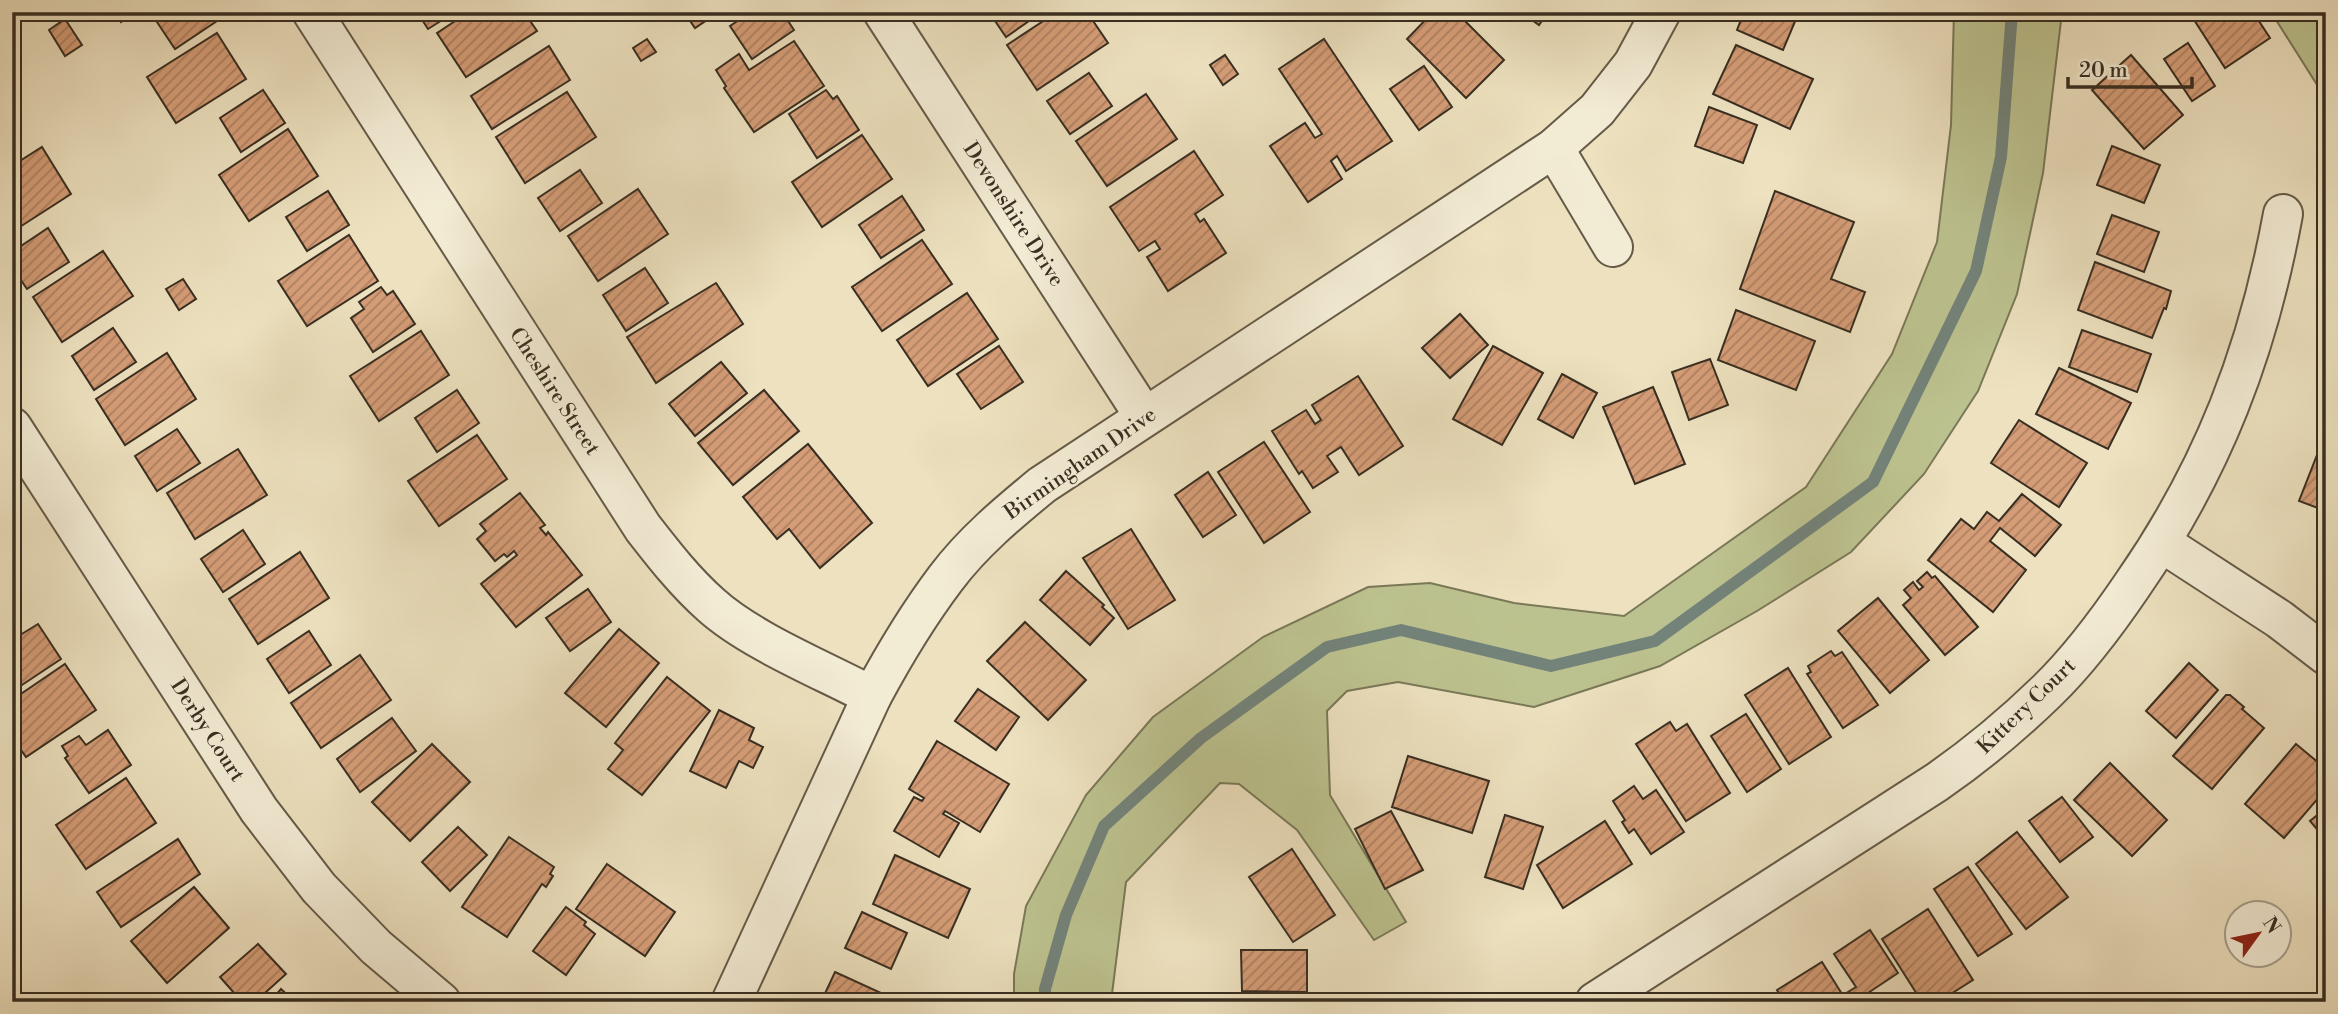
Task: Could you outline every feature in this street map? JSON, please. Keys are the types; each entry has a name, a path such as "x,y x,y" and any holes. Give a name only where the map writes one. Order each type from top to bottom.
{"street":[{"name":"Cheshire Street","path":"313,12 643,528 671,565 713,607 751,633 872,696"},
{"name":"Devonshire Drive","path":"883,12 1144,416"},
{"name":"Birmingham Drive","path":"731,1002 872,696 898,647 947,576 999,521 1042,485 1554,148 1597,110 1633,64 1661,12"},
{"path":"1554,148 1613,247"},
{"name":"Kittery Court","path":"1595,1002 1937,782 1976,754 2049,690 2107,622 2162,543 2198,478 2224,422 2256,334 2283,214"},
{"name":"Derby Court","path":"12,427 259,810 319,887 376,947 441,1002"},
{"path":"2162,543 2279,619 2326,655"}],"green space":[{"path":"1954,12 2062,12 2043,173 2017,294 1978,391 1924,474 1851,552 1757,611 1660,666 1534,707 1398,682 1347,691 1327,711 1330,795 1406,922 1374,940 1297,830 1239,784 1220,783 1126,882 1111,1002 1014,1002 1014,974 1026,906 1086,795 1153,717 1263,637 1368,587 1430,583 1514,603 1624,616 1806,487 1892,354 1937,242 1951,125"},
{"path":"2271,12 2326,12 2326,99"}],"building":[{"path":"114,12 134,12 121,22"},
{"path":"158,12 211,12 217,21 175,49 153,16"},
{"path":"417,12 455,12 428,29"},
{"path":"469,12 524,12 537,31 466,77 437,33"},
{"path":"684,12 719,12 695,28"},
{"path":"751,12 782,12 794,30 752,59 730,26"},
{"path":"989,12 1042,12 1006,37"},
{"path":"1057,12 1087,12 1108,43 1037,90 1007,45"},
{"path":"1433,12 1456,12 1504,60 1466,98 1407,39"},
{"path":"1521,12 1548,12 1539,25"},
{"path":"1744,12 1799,12 1783,50 1737,30"},
{"path":"2189,12 2253,12 2270,38 2225,68"},
{"path":"65,19 82,45 65,56 49,30"},
{"path":"217,33 246,79 176,123 147,77"},
{"path":"647,39 656,52 641,61 633,48"},
{"path":"1324,39 1392,141 1346,171 1337,156 1331,161 1342,179 1308,202 1270,146 1305,123 1315,138 1322,134 1279,69"},
{"path":"794,41 824,86 754,132 724,88 726,86 716,70 739,54 749,70"},
{"path":"2188,43 2215,86 2192,101 2164,59"},
{"path":"1736,45 1813,79 1790,129 1713,94"},
{"path":"549,46 570,80 492,129 471,96"},
{"path":"1225,55 1238,74 1223,85 1210,65"},
{"path":"2131,55 2183,115 2144,149 2092,90"},
{"path":"1424,66 1452,107 1419,130 1390,89"},
{"path":"1089,73 1112,106 1070,134 1047,101"},
{"path":"263,90 285,123 241,152 220,118"},
{"path":"826,90 833,99 837,96 859,130 817,158 789,114"},
{"path":"567,92 596,137 525,183 496,137"},
{"path":"1146,94 1177,139 1107,186 1076,141"},
{"path":"1709,107 1757,125 1743,163 1695,146"},
{"path":"288,129 318,176 249,221 219,175"},
{"path":"862,135 892,179 822,227 792,182"},
{"path":"2112,146 2160,165 2144,203 2097,185"},
{"path":"42,147 71,194 12,232 12,166"},
{"path":"1194,151 1223,195 1195,214 1200,222 1204,219 1226,253 1168,291 1147,257 1160,249 1155,241 1139,251 1110,207"},
{"path":"580,170 602,203 560,231 538,198"},
{"path":"638,189 668,234 598,281 568,236"},
{"path":"328,191 349,225 307,251 286,217"},
{"path":"1775,191 1854,222 1831,279 1865,292 1850,332 1740,289"},
{"path":"902,196 924,230 881,258 859,225"},
{"path":"2112,215 2159,232 2144,272 2097,254"},
{"path":"48,228 69,262 27,289 12,267 12,252"},
{"path":"349,235 378,281 307,326 278,281"},
{"path":"922,240 952,284 882,331 852,287"},
{"path":"103,251 133,296 62,342 33,297"},
{"path":"2095,262 2171,291 2166,309 2164,308 2152,338 2078,310"},
{"path":"645,268 668,303 626,331 603,295"},
{"path":"183,279 196,299 179,310 166,289"},
{"path":"716,283 743,324 656,383 627,337"},
{"path":"381,287 387,295 393,291 415,324 373,352 351,318 364,309 359,302"},
{"path":"967,293 998,339 928,386 897,340"},
{"path":"1736,310 1815,341 1796,390 1718,360"},
{"path":"1460,314 1488,345 1450,378 1422,348"},
{"path":"113,328 136,362 94,390 72,356"},
{"path":"2082,330 2151,354 2137,392 2069,367"},
{"path":"421,331 449,375 379,421 350,376"},
{"path":"999,346 1023,382 981,409 957,374"},
{"path":"1493,346 1543,373 1502,445 1453,419"},
{"path":"167,353 196,399 125,445 96,399"},
{"path":"1710,359 1728,405 1689,420 1672,372"},
{"path":"721,362 747,393 695,436 669,404"},
{"path":"2059,368 2131,403 2108,449 2036,414"},
{"path":"1562,374 1597,393 1573,438 1538,419"},
{"path":"1358,376 1403,446 1359,475 1341,447 1327,456 1338,472 1313,488 1302,471 1299,474 1272,431 1306,410 1315,424 1321,420 1312,405"},
{"path":"1653,387 1685,464 1635,484 1603,407"},
{"path":"457,390 479,423 437,452 415,418"},
{"path":"764,390 799,431 733,485 698,443"},
{"path":"2019,420 2087,463 2059,507 1991,463"},
{"path":"177,429 200,463 157,491 135,456"},
{"path":"2326,432 2326,511 2299,501"},
{"path":"477,435 507,479 439,526 408,481"},
{"path":"1264,442 1310,512 1264,543 1218,472"},
{"path":"808,444 872,523 820,568 789,529 777,539 743,497"},
{"path":"238,449 267,495 195,539 167,493"},
{"path":"1208,472 1236,515 1203,537 1175,495"},
{"path":"520,493 545,525 540,528 546,535 548,532 582,575 516,627 481,584 517,555 514,551 495,561 477,539 486,531 480,524"},
{"path":"2022,494 2061,525 2035,556 2000,528 1990,541 2026,570 1993,612 1928,560 1961,519 1974,529 1987,512 1999,521"},
{"path":"1131,529 1175,600 1128,629 1083,558"},
{"path":"243,530 265,564 223,592 201,559"},
{"path":"300,552 329,598 258,644 229,599"},
{"path":"1066,571 1104,605 1102,607 1114,618 1090,645 1040,600"},
{"path":"1927,572 1932,578 1935,576 1978,627 1945,655 1903,605 1911,598 1904,590 1913,582 1919,590 1923,587 1917,581"},
{"path":"588,589 611,622 570,651 546,618"},
{"path":"1878,598 1929,660 1890,693 1838,631"},
{"path":"1025,622 1086,680 1048,720 987,661"},
{"path":"38,624 61,659 19,687 12,677 12,640"},
{"path":"619,629 659,663 606,727 565,693"},
{"path":"309,631 331,665 289,693 267,659"},
{"path":"1831,651 1835,656 1842,652 1878,705 1843,728 1807,674 1811,672 1808,666"},
{"path":"360,655 391,700 321,748 291,703"},
{"path":"2189,663 2218,690 2176,738 2146,711"},
{"path":"65,664 96,710 26,757 12,737 12,700"},
{"path":"1788,668 1831,737 1789,764 1745,695"},
{"path":"667,677 710,711 642,795 608,769 623,750 615,743"},
{"path":"978,689 1019,717 996,750 955,721"},
{"path":"2226,695 2230,695 2244,707 2242,709 2264,728 2212,789 2173,756"},
{"path":"719,710 754,728 749,740 763,747 753,768 739,761 726,788 690,771"},
{"path":"1746,714 1781,769 1747,792 1711,736"},
{"path":"392,718 416,751 360,792 337,759"},
{"path":"1670,722 1676,731 1687,724 1730,793 1686,821 1636,744"},
{"path":"108,730 131,765 89,793 65,758 68,756 62,746 79,736 86,745"},
{"path":"937,741 1009,784 980,832 945,811 943,814 959,823 939,857 894,831 914,797 922,801 924,798 909,789"},
{"path":"432,744 470,782 410,841 372,802"},
{"path":"2296,744 2326,769 2326,789 2284,838 2245,804"},
{"path":"1408,756 1489,781 1472,833 1392,807"},
{"path":"2110,763 2167,820 2132,856 2074,800"},
{"path":"126,778 156,823 86,869 56,825"},
{"path":"1634,786 1643,799 1656,790 1684,832 1651,854 1634,829 1629,833 1622,822 1625,820 1613,801"},
{"path":"2062,797 2093,837 2060,862 2029,821"},
{"path":"2326,808 2326,840 2310,821"},
{"path":"1391,811 1423,870 1385,889 1355,829"},
{"path":"1505,815 1543,827 1523,889 1485,877"},
{"path":"1605,821 1632,864 1563,908 1537,865"},
{"path":"458,827 487,855 450,891 422,862"},
{"path":"2017,832 2068,897 2026,929 1976,864"},
{"path":"509,837 554,867 550,874 553,876 546,887 542,884 507,937 462,907"},
{"path":"178,839 200,874 121,927 97,892"},
{"path":"1292,849 1335,915 1293,942 1249,877"},
{"path":"895,855 970,889 948,938 873,904"},
{"path":"607,864 675,912 645,956 576,909"},
{"path":"1968,867 2012,934 1978,956 1934,889"},
{"path":"194,887 229,928 167,983 131,941"},
{"path":"566,907 586,922 584,925 595,934 566,975 533,951"},
{"path":"1928,909 1973,980 1938,1002 1922,1002 1882,939"},
{"path":"862,912 907,933 891,969 845,948"},
{"path":"1870,930 1898,973 1865,995 1867,998 1855,1002 1848,992 1856,987 1834,954"},
{"path":"258,944 286,974 255,1002 242,1002 220,977"},
{"path":"1241,950 1307,950 1307,992 1242,991"},
{"path":"1822,962 1847,1002 1784,1002 1777,990"},
{"path":"835,972 881,993 877,1002 821,1002"},
{"path":"281,989 295,1002 270,1002"}],"waterway":[{"path":"1045,1002 1045,989 1066,915 1104,826 1201,738 1327,647 1401,630 1551,666 1655,641 1873,482 1976,271 2001,157 2012,12"}]}
